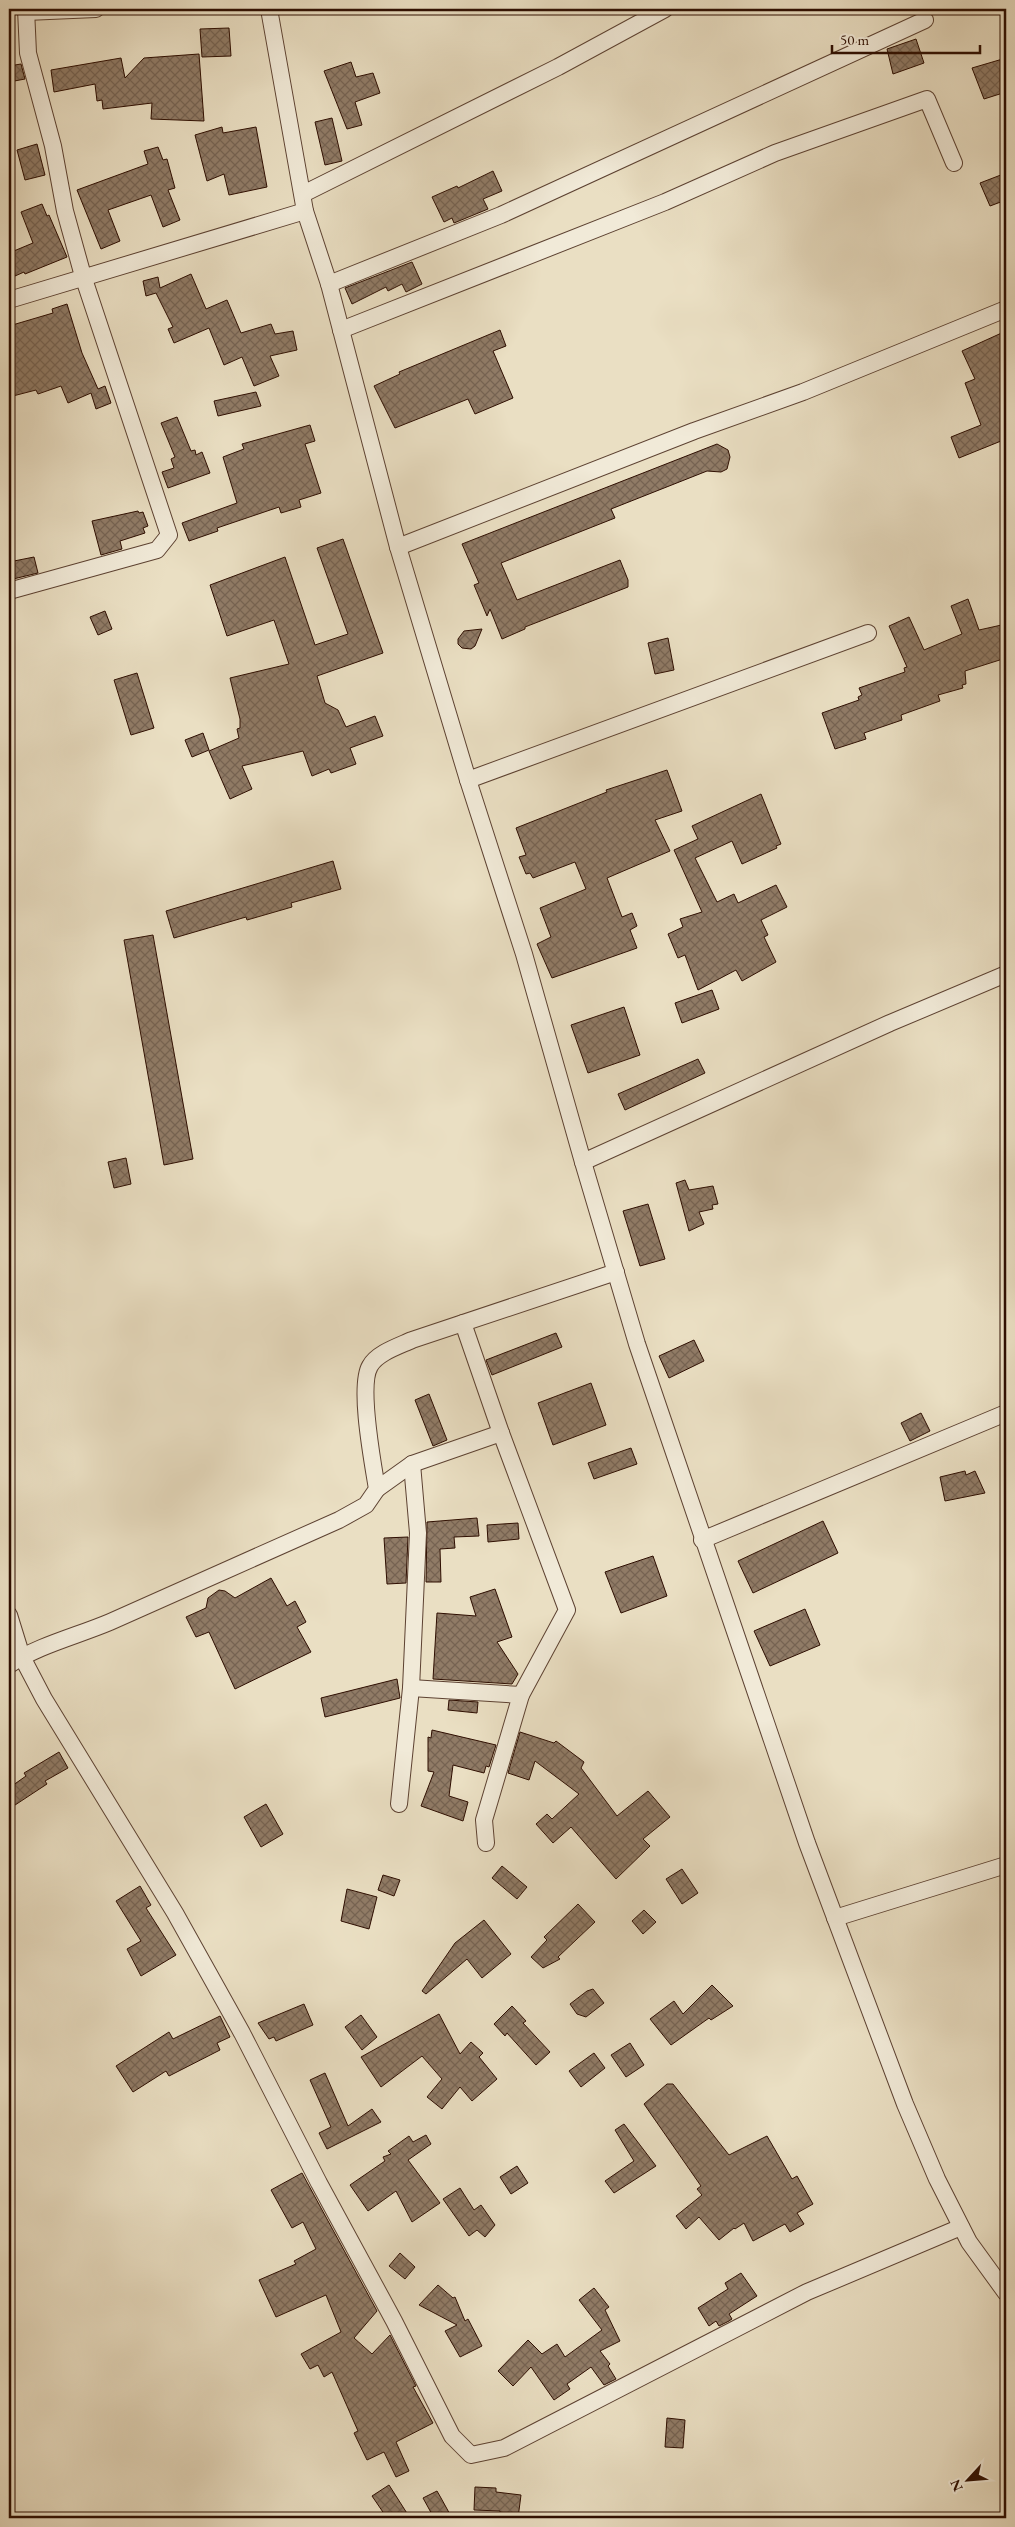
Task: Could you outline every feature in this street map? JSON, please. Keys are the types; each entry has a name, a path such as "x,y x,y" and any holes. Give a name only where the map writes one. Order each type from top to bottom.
{"street":[{"path":"9,591 157,550 169,535 83,276 65,211 53,146 32,72 26,10 96,9"},
{"path":"269,9 305,211 329,284 398,547 468,780 524,954 640,1354 807,1843 905,2104 937,2179 969,2242 1006,2293"},
{"path":"303,194 558,68 665,9"},
{"path":"329,284 501,215 925,20"},
{"path":"341,330 664,202 775,153 927,99 954,163"},
{"path":"9,300 83,276 305,211"},
{"path":"398,547 694,431 803,392 1006,309"},
{"path":"468,780 868,633"},
{"path":"583,1162 890,1023 1006,974"},
{"path":"377,1489 368,1436 365,1379 370,1365 389,1350 616,1272"},
{"path":"463,1324 501,1434 567,1610 521,1695 484,1820 486,1843"},
{"path":"702,1540 1006,1413"},
{"path":"15,1661 81,1635 339,1520 366,1505 377,1489 412,1464 501,1434"},
{"path":"399,1804 411,1688 418,1533 412,1464"},
{"path":"9,1615 15,1661 44,1699 175,1913 242,2033 319,2183 394,2321 452,2436 471,2455 504,2448 807,2292 961,2226"},
{"path":"411,1688 521,1695"},
{"path":"836,1918 1006,1865"}],"building":[{"path":"229,28 231,56 202,57 200,29"},
{"path":"916,39 924,63 893,74 887,49"},
{"path":"199,54 204,121 151,119 152,103 103,109 102,100 97,101 95,84 54,92 51,70 121,58 125,78 144,58"},
{"path":"1006,58 1006,92 984,99 972,68"},
{"path":"351,62 356,77 373,73 380,93 355,102 362,125 347,129 324,71"},
{"path":"21,64 25,79 9,82 9,66"},
{"path":"332,118 342,161 325,165 315,122"},
{"path":"222,127 223,133 256,127 267,187 229,195 224,174 207,181 195,135"},
{"path":"37,144 45,175 25,180 17,150"},
{"path":"158,147 163,160 167,159 175,188 168,190 180,220 163,227 151,195 108,210 120,241 101,249 77,190 148,164 144,151"},
{"path":"493,171 502,191 483,199 488,209 454,223 452,218 444,222 432,197 457,186 458,188"},
{"path":"1006,173 1006,200 990,206 980,183"},
{"path":"42,204 47,216 49,215 67,257 25,274 24,272 15,276 9,260 9,253 33,243 21,212"},
{"path":"412,262 422,284 406,292 402,284 388,291 386,287 352,304 345,288"},
{"path":"191,274 206,309 227,300 241,333 271,324 275,334 293,331 297,350 270,356 279,376 254,386 242,357 224,365 209,328 174,343 168,329 173,327 156,293 146,296 143,281 158,277 160,288"},
{"path":"67,304 82,353 98,389 105,386 111,403 96,409 91,393 68,403 61,386 38,394 36,390 9,397 9,326 53,313 52,309"},
{"path":"500,330 506,346 493,351 513,398 475,414 468,399 395,428 374,386 400,374 399,372"},
{"path":"1006,331 1006,439 959,458 951,437 981,425 965,383 975,379 962,351"},
{"path":"256,392 261,406 218,416 214,401"},
{"path":"177,417 191,451 195,450 196,455 202,452 210,473 168,488 162,472 174,468 171,459 175,457 161,423"},
{"path":"310,425 315,441 305,444 321,493 299,500 301,507 281,513 279,507 217,528 218,531 189,541 182,523 237,503 223,457 244,449 242,444"},
{"path":"717,444 728,450 730,457 727,469 721,472 707,471 611,509 615,518 501,563 517,600 620,560 628,580 628,587 525,627 525,629 502,639 490,609 487,616 474,585 479,583 462,544"},
{"path":"138,511 139,513 143,512 148,526 143,528 145,533 120,541 122,549 101,555 92,521"},
{"path":"343,539 383,653 317,676 325,703 338,710 346,727 375,716 383,736 350,748 356,764 331,773 329,769 312,776 303,751 242,766 252,789 230,799 209,751 239,738 237,729 240,728 240,719 230,678 289,664 274,620 227,636 210,585 285,557 315,645 348,634 317,548"},
{"path":"34,557 38,573 9,580 9,562"},
{"path":"968,599 979,630 1006,624 1006,658 965,671 966,684 962,685 963,688 938,695 940,701 901,715 902,720 864,733 866,739 835,749 822,713 859,700 858,697 862,695 859,688 905,672 904,668 907,667 889,626 909,617 924,650 962,634 951,606"},
{"path":"105,611 112,629 98,635 90,617"},
{"path":"482,629 475,646 471,649 462,648 458,644 458,639 464,631"},
{"path":"668,638 674,670 655,674 648,643"},
{"path":"137,673 154,728 131,735 114,680"},
{"path":"203,733 209,750 192,757 185,740"},
{"path":"667,770 682,811 655,820 670,851 607,878 622,917 632,913 637,926 630,930 637,948 552,978 537,944 551,937 540,908 586,889 575,862 533,878 530,873 526,874 519,857 526,855 516,828 607,792 606,790"},
{"path":"761,794 781,844 776,846 777,848 742,864 732,841 695,858 717,902 734,894 738,903 776,885 787,907 761,920 768,935 764,937 776,962 742,981 736,970 698,990 685,955 678,958 668,934 683,927 680,919 702,912 674,850 698,839 692,826"},
{"path":"333,861 341,889 291,903 292,907 247,920 246,917 174,938 166,911"},
{"path":"153,935 193,1159 164,1165 124,940"},
{"path":"712,990 719,1009 682,1023 675,1003"},
{"path":"624,1007 640,1055 588,1073 571,1025"},
{"path":"698,1059 705,1073 625,1110 618,1094"},
{"path":"126,1158 131,1184 114,1188 108,1162"},
{"path":"685,1180 689,1190 713,1186 718,1204 712,1205 713,1209 699,1212 704,1224 689,1231 676,1183"},
{"path":"648,1204 665,1259 640,1266 623,1211"},
{"path":"556,1333 562,1347 492,1375 486,1360"},
{"path":"694,1340 704,1361 669,1378 659,1356"},
{"path":"591,1383 606,1425 553,1445 538,1403"},
{"path":"429,1394 447,1440 433,1446 415,1400"},
{"path":"921,1413 930,1431 910,1441 901,1423"},
{"path":"631,1448 637,1464 594,1479 588,1463"},
{"path":"965,1471 966,1475 975,1471 985,1493 945,1501 940,1477"},
{"path":"477,1518 479,1536 454,1537 455,1548 440,1549 441,1582 426,1582 427,1522"},
{"path":"823,1521 838,1553 753,1593 738,1561"},
{"path":"518,1523 519,1539 488,1542 487,1525"},
{"path":"408,1537 406,1583 387,1584 384,1538"},
{"path":"653,1556 667,1596 621,1613 605,1572"},
{"path":"271,1578 287,1606 295,1601 306,1622 297,1627 311,1652 235,1689 209,1632 196,1637 186,1617 206,1608 208,1598 219,1590 225,1591 235,1598"},
{"path":"495,1589 512,1637 497,1642 518,1674 512,1684 433,1679 437,1613 476,1616 470,1597"},
{"path":"805,1609 820,1645 770,1666 754,1631"},
{"path":"397,1679 400,1698 325,1717 321,1698"},
{"path":"449,1700 478,1702 477,1713 448,1710"},
{"path":"432,1730 496,1745 489,1767 486,1766 484,1773 453,1765 449,1796 468,1802 463,1821 421,1806 434,1772 428,1771 428,1737 431,1738"},
{"path":"520,1732 554,1743 556,1741 584,1762 581,1768 617,1816 648,1791 670,1817 643,1839 650,1846 616,1879 571,1827 553,1843 536,1824 547,1814 552,1819 579,1794 535,1761 529,1780 508,1773"},
{"path":"59,1752 68,1768 45,1781 47,1784 9,1809 9,1788 26,1776 24,1773"},
{"path":"266,1804 283,1834 261,1847 244,1817"},
{"path":"502,1866 527,1887 517,1899 492,1878"},
{"path":"682,1869 698,1893 682,1904 666,1879"},
{"path":"383,1875 400,1880 394,1896 378,1890"},
{"path":"140,1886 151,1905 146,1908 176,1955 141,1976 127,1949 141,1941 116,1901"},
{"path":"347,1889 377,1897 369,1929 341,1921"},
{"path":"578,1904 595,1922 558,1957 560,1959 543,1968 531,1957 547,1940 544,1937"},
{"path":"644,1910 656,1922 643,1934 632,1921"},
{"path":"484,1920 511,1954 482,1978 467,1959 426,1994 422,1991 455,1943"},
{"path":"712,1985 733,2006 711,2020 709,2018 671,2045 650,2019 674,2001 683,2014"},
{"path":"593,1989 604,2003 586,2017 577,2014 570,2004 587,1991"},
{"path":"304,2004 313,2025 276,2041 274,2037 269,2039 258,2023"},
{"path":"512,2006 526,2021 523,2023 550,2052 536,2065 507,2033 505,2036 494,2024"},
{"path":"439,2014 460,2054 471,2042 483,2053 479,2057 497,2079 472,2101 460,2087 442,2109 427,2097 442,2079 422,2056 381,2087 361,2057"},
{"path":"361,2015 377,2037 362,2050 345,2027"},
{"path":"220,2016 230,2037 217,2043 220,2050 169,2076 166,2071 133,2092 116,2066 169,2032 173,2039"},
{"path":"630,2043 644,2065 626,2077 611,2055"},
{"path":"594,2053 605,2068 581,2087 569,2071"},
{"path":"325,2073 348,2126 372,2109 381,2122 327,2149 319,2133 331,2127 310,2080"},
{"path":"667,2084 673,2084 729,2155 767,2136 792,2179 797,2176 813,2204 797,2213 804,2224 790,2232 785,2224 753,2241 744,2223 719,2240 699,2217 686,2229 676,2216 702,2195 697,2189 701,2186 644,2104"},
{"path":"624,2124 656,2166 614,2193 605,2181 634,2161 615,2130"},
{"path":"426,2135 431,2144 408,2160 440,2203 412,2222 396,2191 368,2211 350,2185 385,2161 383,2157 391,2154 388,2151 409,2136 413,2142"},
{"path":"517,2166 528,2183 511,2194 500,2177"},
{"path":"302,2173 377,2311 354,2338 372,2354 390,2335 416,2386 413,2387 433,2423 396,2442 409,2471 396,2477 384,2452 367,2460 354,2433 358,2431 332,2372 324,2377 318,2365 310,2369 301,2354 341,2332 326,2295 276,2317 259,2280 296,2264 294,2261 316,2249 303,2222 292,2228 271,2190"},
{"path":"460,2188 474,2210 481,2205 495,2225 485,2237 477,2230 469,2236 443,2199"},
{"path":"400,2253 415,2267 405,2279 389,2266"},
{"path":"741,2273 757,2296 729,2314 732,2319 729,2321 719,2326 716,2321 709,2326 698,2308 728,2289 725,2283"},
{"path":"438,2285 453,2298 455,2297 465,2321 468,2319 482,2346 460,2357 445,2331 457,2325 419,2305"},
{"path":"594,2288 609,2307 605,2310 620,2341 600,2351 610,2364 608,2366 616,2379 604,2385 591,2367 567,2384 570,2389 554,2400 531,2367 513,2386 498,2371 528,2340 542,2354 557,2344 565,2357 602,2330 579,2300"},
{"path":"667,2418 685,2420 683,2448 665,2447"},
{"path":"389,2485 410,2518 387,2518 372,2496"},
{"path":"475,2487 496,2488 496,2492 521,2495 518,2518 500,2518 500,2511 474,2510"},
{"path":"437,2491 452,2518 434,2518 423,2498"}]}
